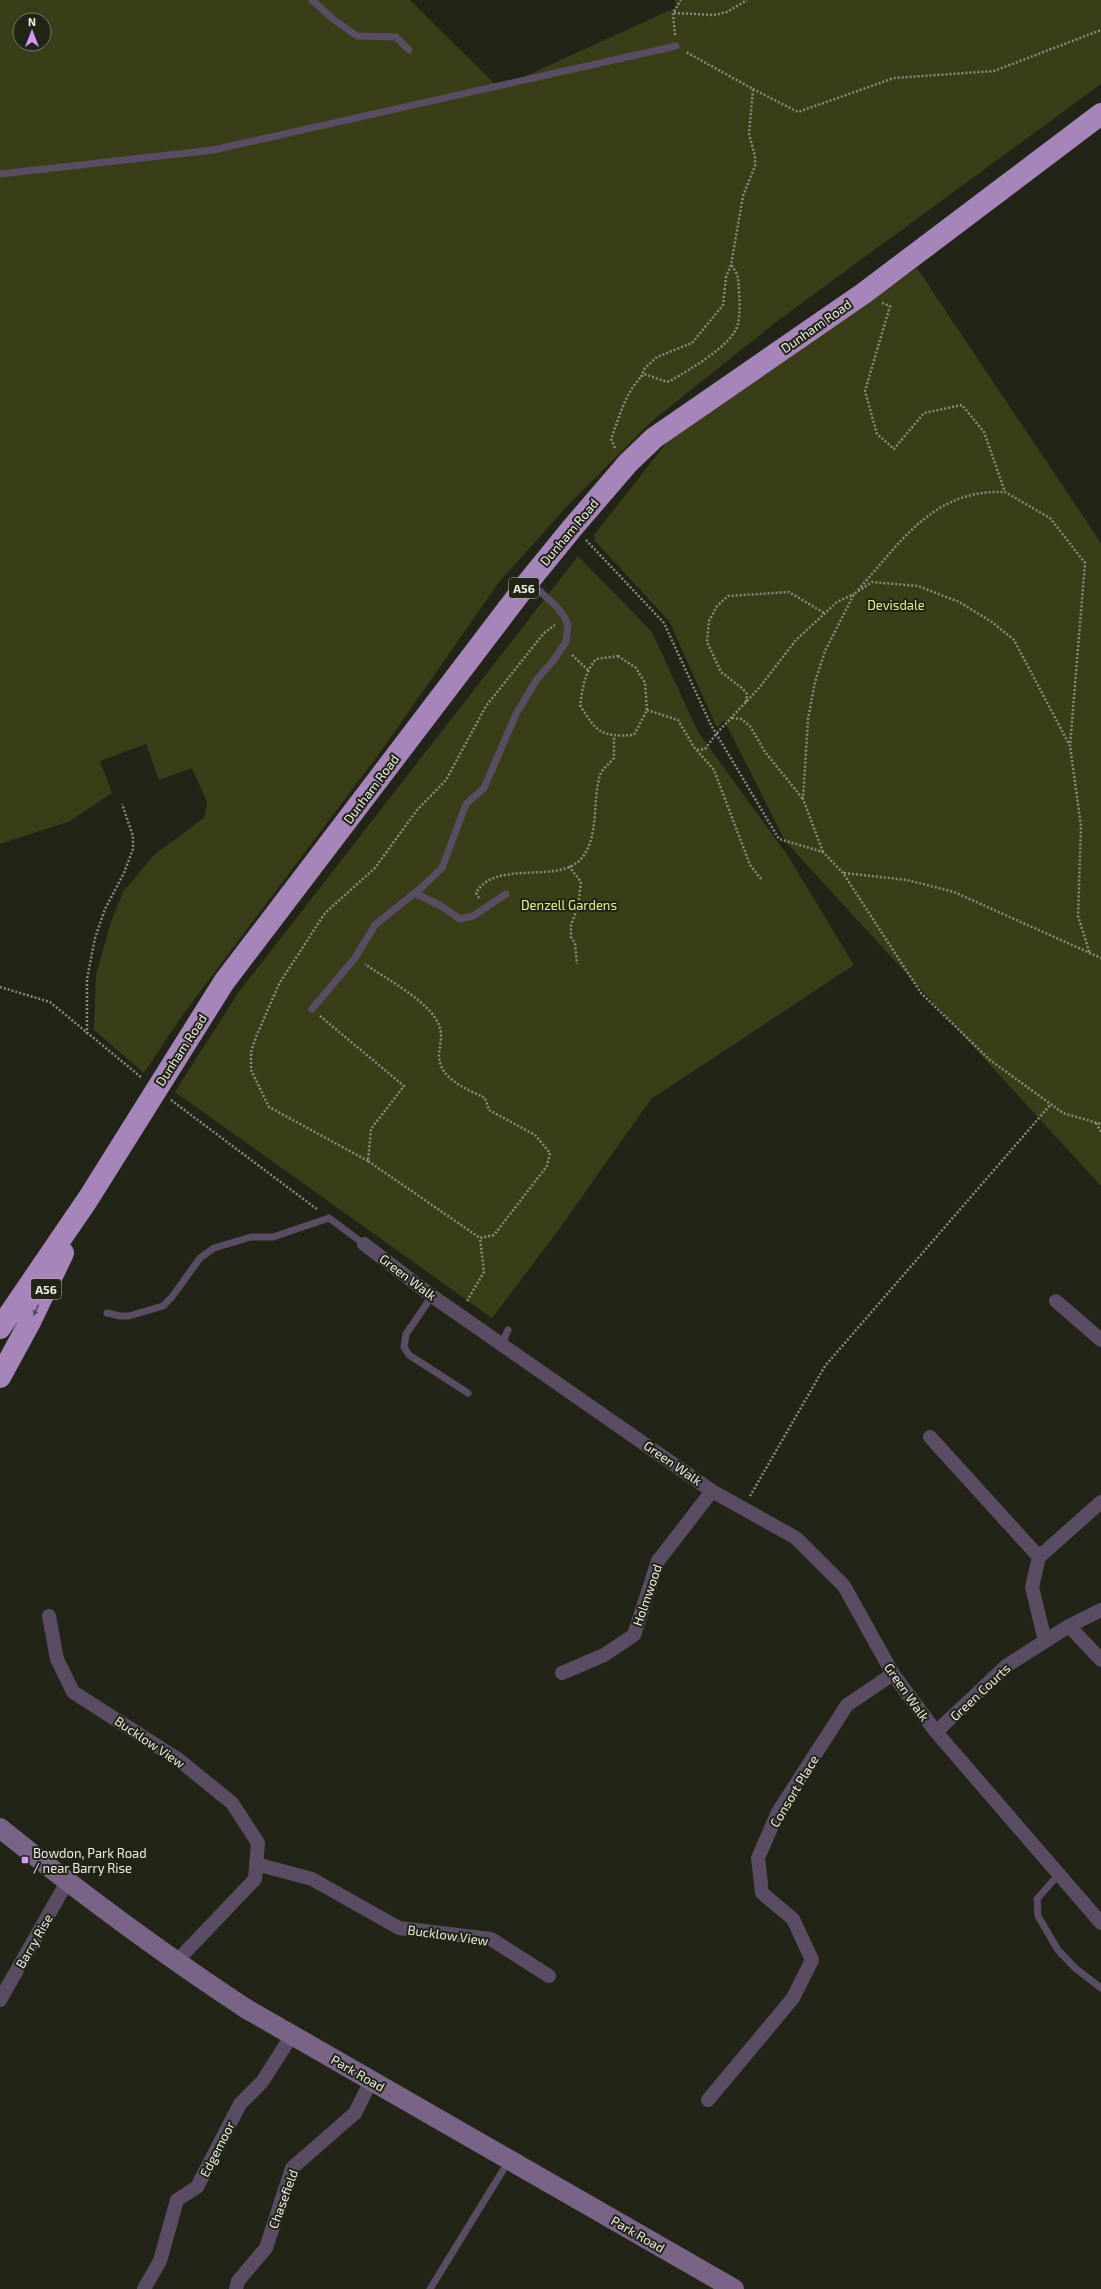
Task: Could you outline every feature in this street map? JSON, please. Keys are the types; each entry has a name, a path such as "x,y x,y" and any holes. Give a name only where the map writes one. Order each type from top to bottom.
{"highway":[{"name":"Dunham Road","path":"0,1328 88,1199 224,982 529,581 573,526 628,463 654,438 864,293 1101,114"},
{"name":"Dunham Road","path":"0,1377 30,1322 88,1199"}],"main road":[{"name":"Park Road","path":"0,1828 67,1882 176,1962 245,2008 734,2289"}],"street":[{"name":"Green Walk","path":"364,1244 432,1296 712,1491 796,1538 844,1586 893,1674 936,1732 1101,1923"},
{"path":"1056,1301 1101,1340"},
{"path":"930,1437 1039,1557"},
{"name":"Holmwood","path":"562,1673 604,1655 634,1635 658,1561 712,1491"},
{"path":"1045,1641 1032,1587 1039,1557 1101,1502"},
{"name":"Green Courts","path":"936,1732 1006,1666 1069,1626 1101,1610"},
{"name":"Bucklow View","path":"49,1616 57,1659 73,1692 179,1760 232,1803 258,1843 255,1878 176,1962"},
{"path":"1069,1626 1101,1660"},
{"name":"Consort Place","path":"708,2100 793,1998 812,1960 793,1919 762,1893 758,1858 778,1812 847,1705 893,1674"},
{"name":"Bucklow View","path":"256,1864 312,1878 399,1928 492,1939 549,1976"},
{"name":"Barry Rise","path":"0,2000 67,1882"},
{"name":"Edgemoor","path":"144,2289 160,2261 177,2200 197,2187 240,2104 262,2082 292,2035"},
{"name":"Chasefield","path":"236,2289 238,2281 266,2248 292,2168 354,2113 371,2081"}],"lane":[{"path":"312,0 333,19 357,36 396,37 409,50"},
{"path":"0,174 213,150 676,46"},
{"path":"312,1009 355,958 375,925 415,893 442,868 466,804 484,788 516,714 537,678 566,642 568,625 565,618 558,608 529,581"},
{"path":"415,893 441,906 460,919 473,916 506,894"},
{"path":"106,1313 129,1316 163,1306 172,1297 200,1258 214,1248 251,1237 273,1237 329,1218"},
{"name":"Green Walk","path":"329,1218 364,1244"},
{"path":"432,1296 406,1334 404,1347 409,1355 468,1393"},
{"path":"502,1344 508,1330"},
{"path":"1059,1874 1037,1899 1038,1916 1058,1950 1076,1968 1101,1988"},
{"path":"430,2289 509,2160"}],"path":[{"path":"681,0 673,13 676,46 798,112 894,78 994,71 1101,30"},
{"path":"673,13 714,15 727,12 747,0"},
{"path":"641,377 645,368 657,357 692,343 724,305 726,277 731,265 743,196 755,166 755,156 749,134 753,89"},
{"path":"628,463 618,454 611,439 632,386 644,374 667,382 672,380 713,354 735,330 738,323 740,301 738,274 731,265"},
{"path":"890,306 865,391 877,434 894,449 924,413 962,405 984,432 1005,492"},
{"path":"803,799 808,719 815,682 825,650 854,594 901,539 933,513 965,495 990,491 1005,492 1050,518 1085,563 1070,746 1081,826 1078,916 1090,954"},
{"path":"573,526 664,623 716,734 779,840 823,852"},
{"path":"697,750 705,749 716,734 746,702 796,640 824,613 838,602 854,594 872,582 918,586 959,602 992,622 1014,640 1070,746"},
{"path":"746,702 747,694 743,689 720,672 707,642 709,621 717,606 728,596 789,592 824,613"},
{"path":"355,958 420,1002 438,1021 442,1039 439,1055 452,1082 485,1098 489,1110 535,1135 550,1153 547,1166 494,1235 480,1238 368,1161 269,1107 251,1070 251,1052 279,984 325,913 375,868 417,810 446,780 486,706 544,633 565,618"},
{"path":"563,647 588,670"},
{"path":"618,656 636,668 645,683 647,710 634,735 614,736 593,727 580,705 584,677 596,660 618,656"},
{"path":"647,710 678,720 697,750 714,770 750,865 762,880"},
{"path":"731,718 740,720 750,726 765,752 803,799 823,852 844,873 921,993 990,1060 1063,1113 1101,1124"},
{"path":"485,908 476,893 480,885 509,874 553,871 569,866 580,860 587,848 594,820 600,773 614,758 614,736"},
{"path":"87,1034 87,979 95,938 105,909 124,873 133,849 133,836 122,804"},
{"path":"569,866 581,882 578,906 571,925 571,937 575,943 577,964"},
{"path":"844,873 907,880 954,892 1101,958"},
{"path":"0,987 50,1002 87,1034 156,1089 329,1218"},
{"path":"312,1009 404,1086 371,1129 368,1161"},
{"path":"743,1508 825,1366 1051,1104"},
{"path":"1096,1122 1101,1132"},
{"path":"459,1315 484,1272 480,1238"}],"green space":[{"path":"0,0 410,0 499,88 677,7 674,0 1101,0 1101,84 780,319 652,421 569,504 499,582 384,747 181,1017 144,1073 94,1030 96,975 111,922 123,892 155,854 204,818 207,802 192,768 159,780 146,744 100,761 112,793 70,821 0,844"},
{"name":"Devisdale","path":"917,268 1101,543 1101,1186 785,841 724,720 717,728 669,621 595,541 594,535 667,442"},
{"name":"Denzell Gardens","path":"578,556 652,632 698,732 788,856 854,965 651,1099 557,1232 492,1318 175,1092 238,993"}],"place":[{"name":"Bowdon, Park Road / near Barry Rise","path":"25,1860"}]}
